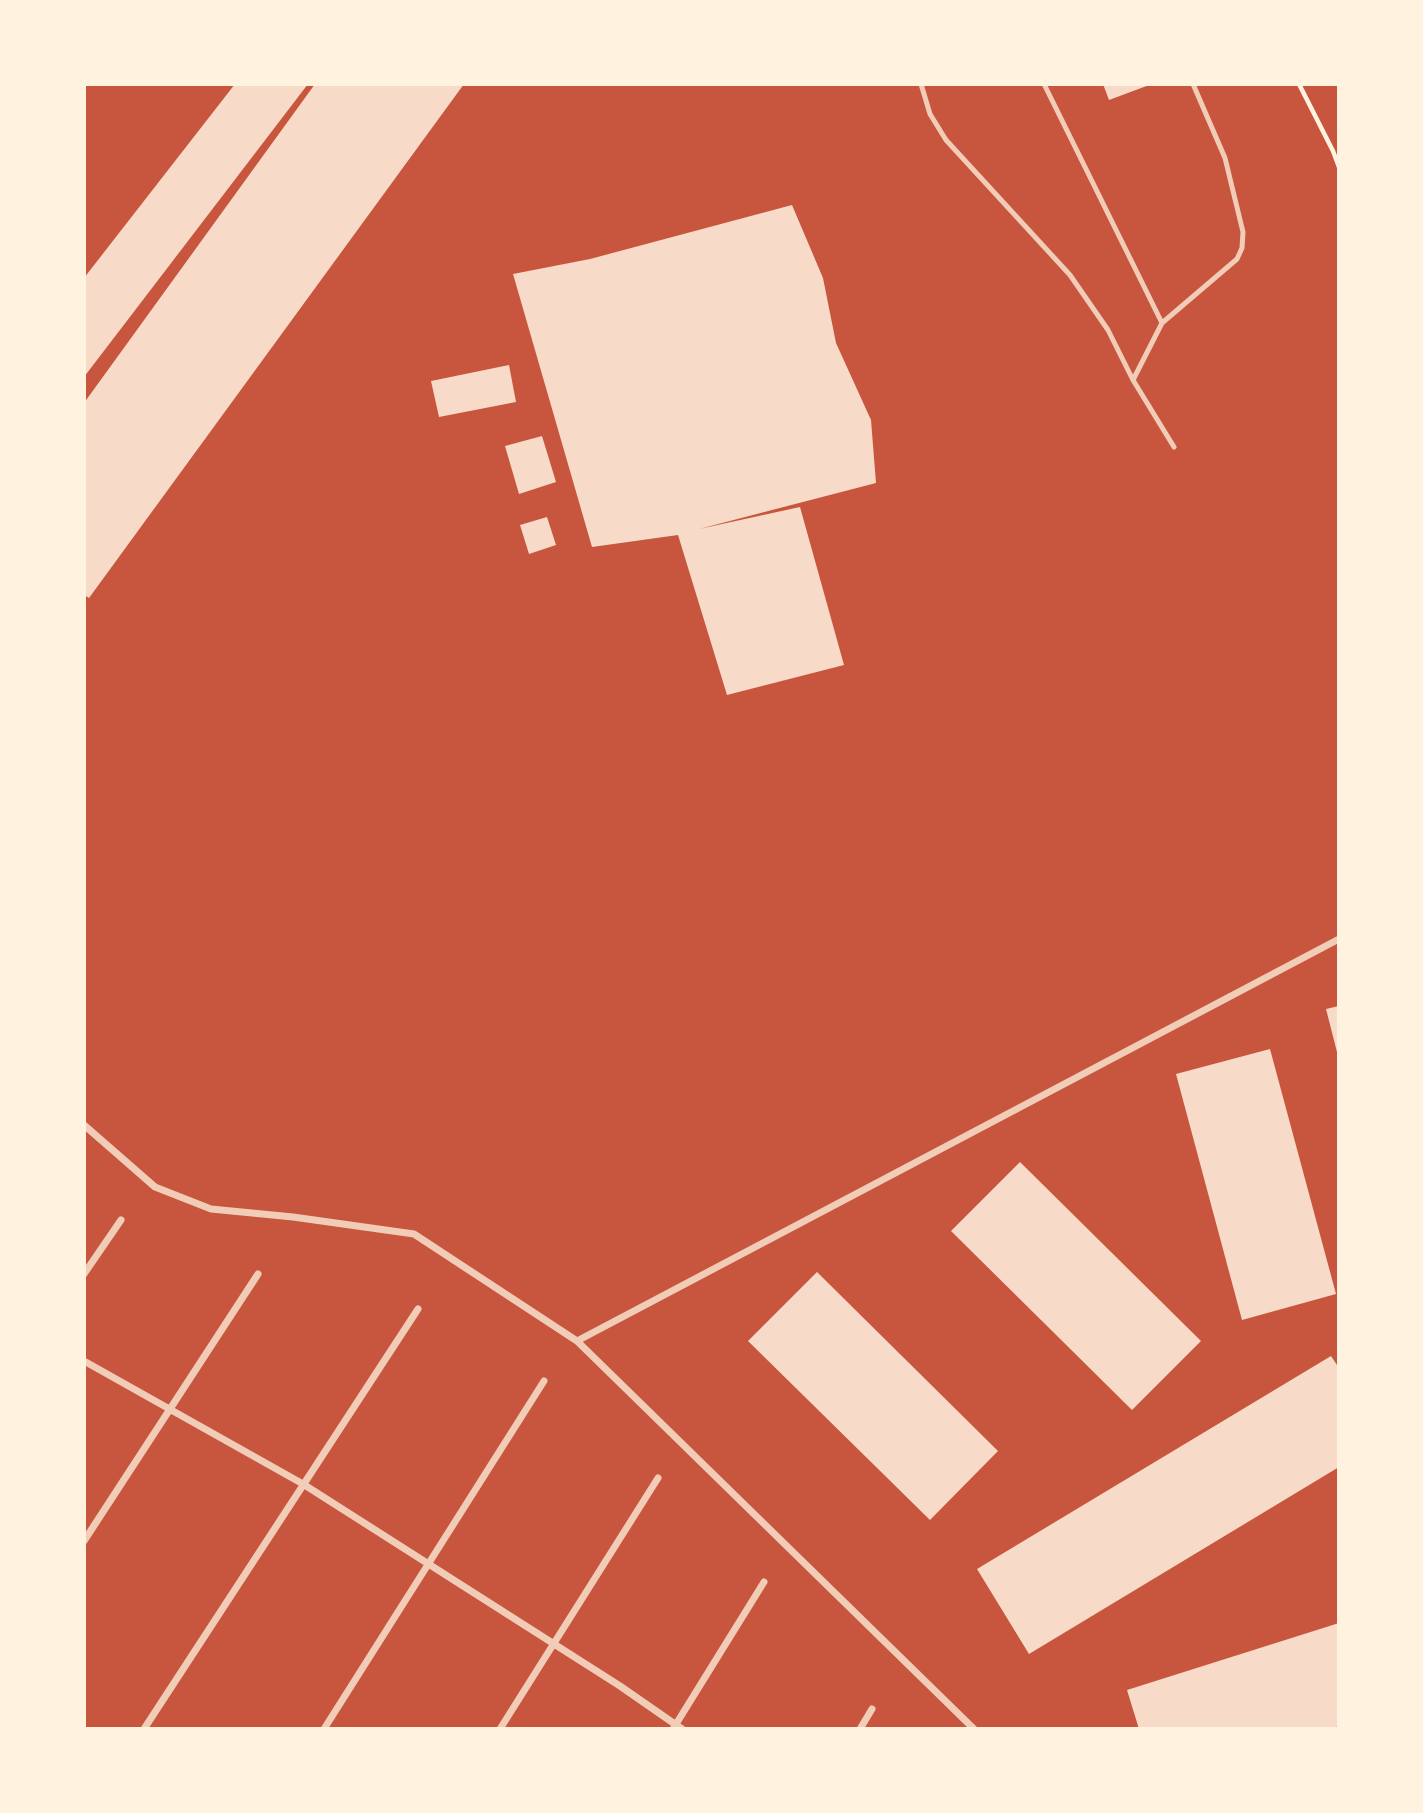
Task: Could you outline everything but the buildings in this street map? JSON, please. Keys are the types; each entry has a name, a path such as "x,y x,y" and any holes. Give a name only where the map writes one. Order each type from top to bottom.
{"street":[{"path":"577,1341 1339,939"},
{"path":"84,1125 155,1187 211,1209 414,1234 577,1341 974,1729"},
{"path":"84,1274 121,1220"},
{"path":"84,1541 258,1275"},
{"path":"144,1729 418,1308"},
{"path":"84,1361 303,1484 620,1686 677,1727 764,1582"},
{"path":"324,1729 544,1381"},
{"path":"500,1729 658,1478"},
{"path":"860,1729 872,1709"}],"lane":[{"path":"921,84 930,114 946,140 1070,275 1108,330 1133,380 1174,446"},
{"path":"1044,84 1162,323"},
{"path":"1133,380 1162,323 1237,259 1242,248 1243,232 1225,158 1193,84"}],"path":[{"path":"1299,84 1339,167"}]}
